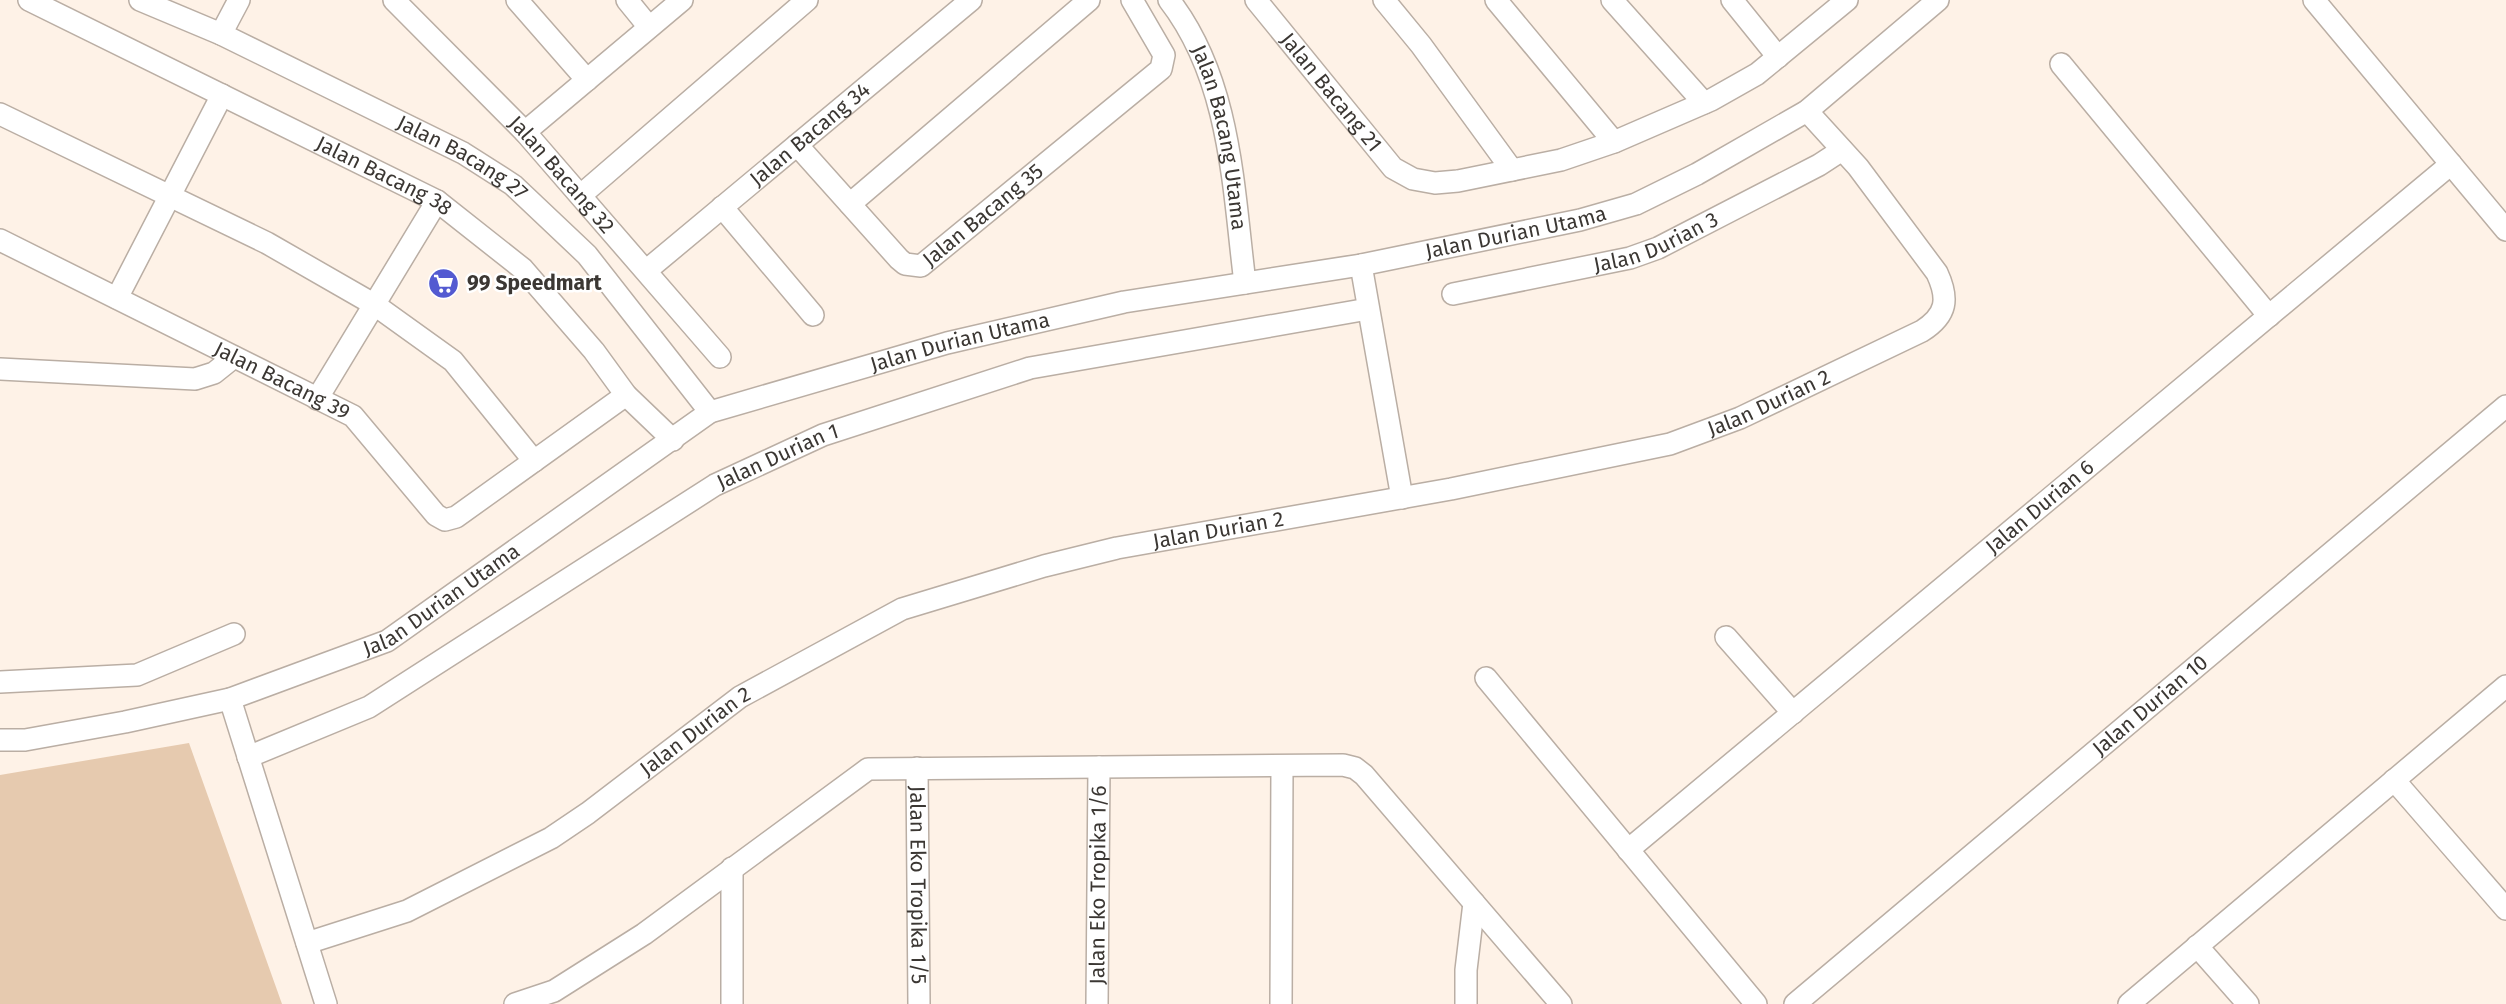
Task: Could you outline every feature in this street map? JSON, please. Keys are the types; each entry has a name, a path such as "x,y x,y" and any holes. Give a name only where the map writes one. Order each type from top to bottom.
{"street":[{"name":"Jalan Bacang 38","path":"29,0 437,201 523,269 594,351 626,395 673,440"},
{"name":"Jalan Bacang 27","path":"140,0 221,34 463,153 513,185 587,256 710,412"},
{"path":"221,34 239,0"},
{"name":"Jalan Bacang 32","path":"394,0 525,132 720,357"},
{"path":"517,0 587,80"},
{"path":"627,0 649,27"},
{"path":"525,132 682,0"},
{"path":"581,195 807,0"},
{"name":"Jalan Bacang 34","path":"647,270 971,0"},
{"path":"850,204 1089,0"},
{"name":"Jalan Bacang 35","path":"797,145 899,259 913,267 921,266 1161,69 1164,55 1132,0"},
{"name":"Jalan Bacang Utama","path":"1169,0 1191,28 1219,104 1230,162 1245,283"},
{"name":"Jalan Bacang 21","path":"1256,0 1393,168 1413,179 1435,183 1512,170"},
{"path":"1384,0 1421,45 1512,170 1561,160 1614,142 1704,103 1757,74 1847,0"},
{"path":"1496,0 1614,142"},
{"path":"1612,0 1704,103"},
{"path":"1732,0 1778,57"},
{"name":"Jalan Durian Utama","path":"0,740 25,740 230,699 387,640 710,412 947,343 1124,302 1360,265 1580,220 1636,204 1697,174 1807,111 1938,0"},
{"path":"2323,3 2506,230"},
{"path":"2061,64 2269,316"},
{"path":"117,298 222,95"},
{"name":"Jalan Durian 2","path":"307,943 407,911 551,838 740,697 902,609 1044,566 1117,548 1402,498 1703,435 1936,322 1946,292 1937,273 1842,150 1807,111"},
{"path":"0,114 267,243 375,305 453,361 534,461"},
{"name":"Jalan Durian 3","path":"1453,294 1630,258 1658,248 1842,150"},
{"name":"Jalan Durian 6","path":"1628,850 2451,164"},
{"path":"317,399 437,201"},
{"path":"722,207 813,314"},
{"name":"Jalan Bacang 39","path":"0,240 353,416 436,515 445,520 456,517 626,395"},
{"path":"1360,265 1402,498"},
{"name":"Jalan Durian 1","path":"248,757 369,707 715,485 823,435 1030,368 1368,309"},
{"path":"0,369 195,379 214,373 234,357"},
{"name":"Jalan Durian 10","path":"1795,1004 2506,406"},
{"path":"0,682 137,675 233,634"},
{"path":"1726,637 1793,713"},
{"path":"1486,678 1756,1004"},
{"path":"2129,1004 2506,686"},
{"path":"230,699 326,1004"},
{"path":"515,1004 554,997 644,934 864,771 917,768 1343,765 1360,771 1561,1004"},
{"name":"Jalan Eko Tropika 1/6","path":"1097,1004 1099,767"},
{"path":"1281,1004 1282,767"},
{"name":"Jalan Eko Tropika 1/5","path":"917,768 919,1004"},
{"path":"2394,780 2506,909"},
{"path":"732,868 732,1004"},
{"path":"1466,1004 1466,971 1474,903"},
{"path":"2197,946 2248,1004"}],"shaded area":[{"path":"189,743 282,1004 0,1004 0,775"}],"place":[{"name":"99 Speedmart","path":"444,283"}]}
